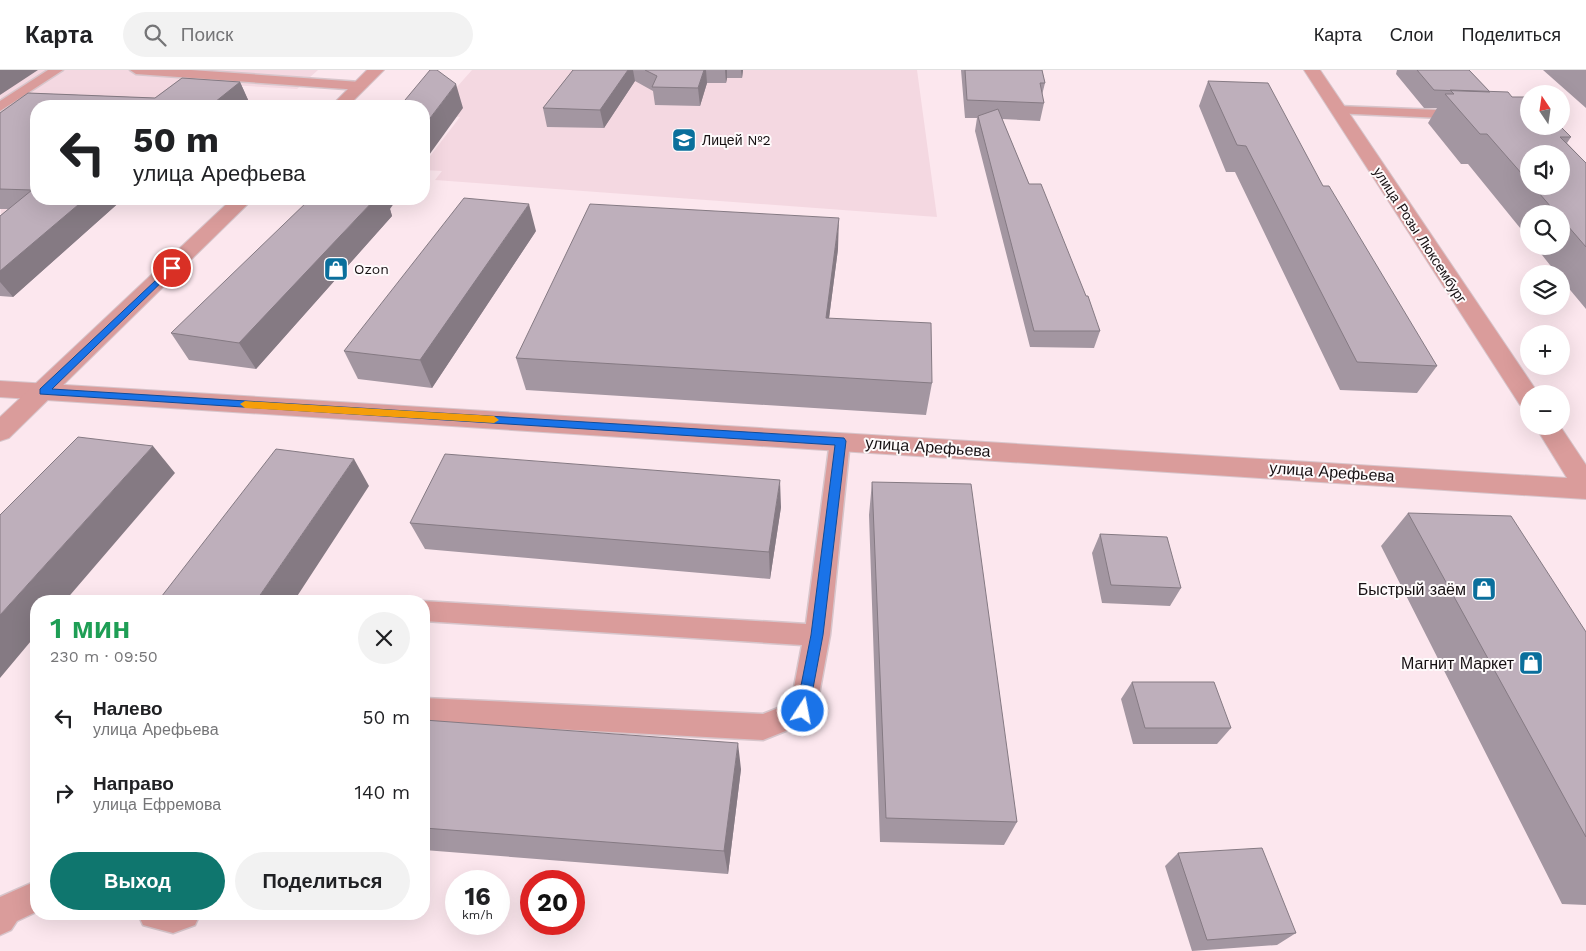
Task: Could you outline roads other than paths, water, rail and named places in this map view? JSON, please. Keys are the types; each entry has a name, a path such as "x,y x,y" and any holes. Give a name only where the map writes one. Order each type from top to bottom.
{"street":[{"path":"345,100 376,70"},
{"name":"улица Розы Люксембург","path":"1312,70 1520,385"},
{"path":"0,432 237,205"},
{"name":"улица Арефьева","path":"0,389 1586,488"},
{"path":"1552,435 1586,488"}],"lane":[{"path":"0,107 57,70"},
{"path":"136,70 360,86"},
{"path":"1338,110 1476,115"},
{"path":"430,710 763,727 803,711 817,635 840,441"},
{"path":"430,611 817,635"},
{"path":"0,919 6,910 30,899"}],"place":[{"name":"Лицей №2","path":"684,140"},
{"name":"Ozon","path":"336,269"},
{"name":"Быстрый заём","path":"1484,589"},
{"name":"Магнит Маркет","path":"1531,663"}]}
